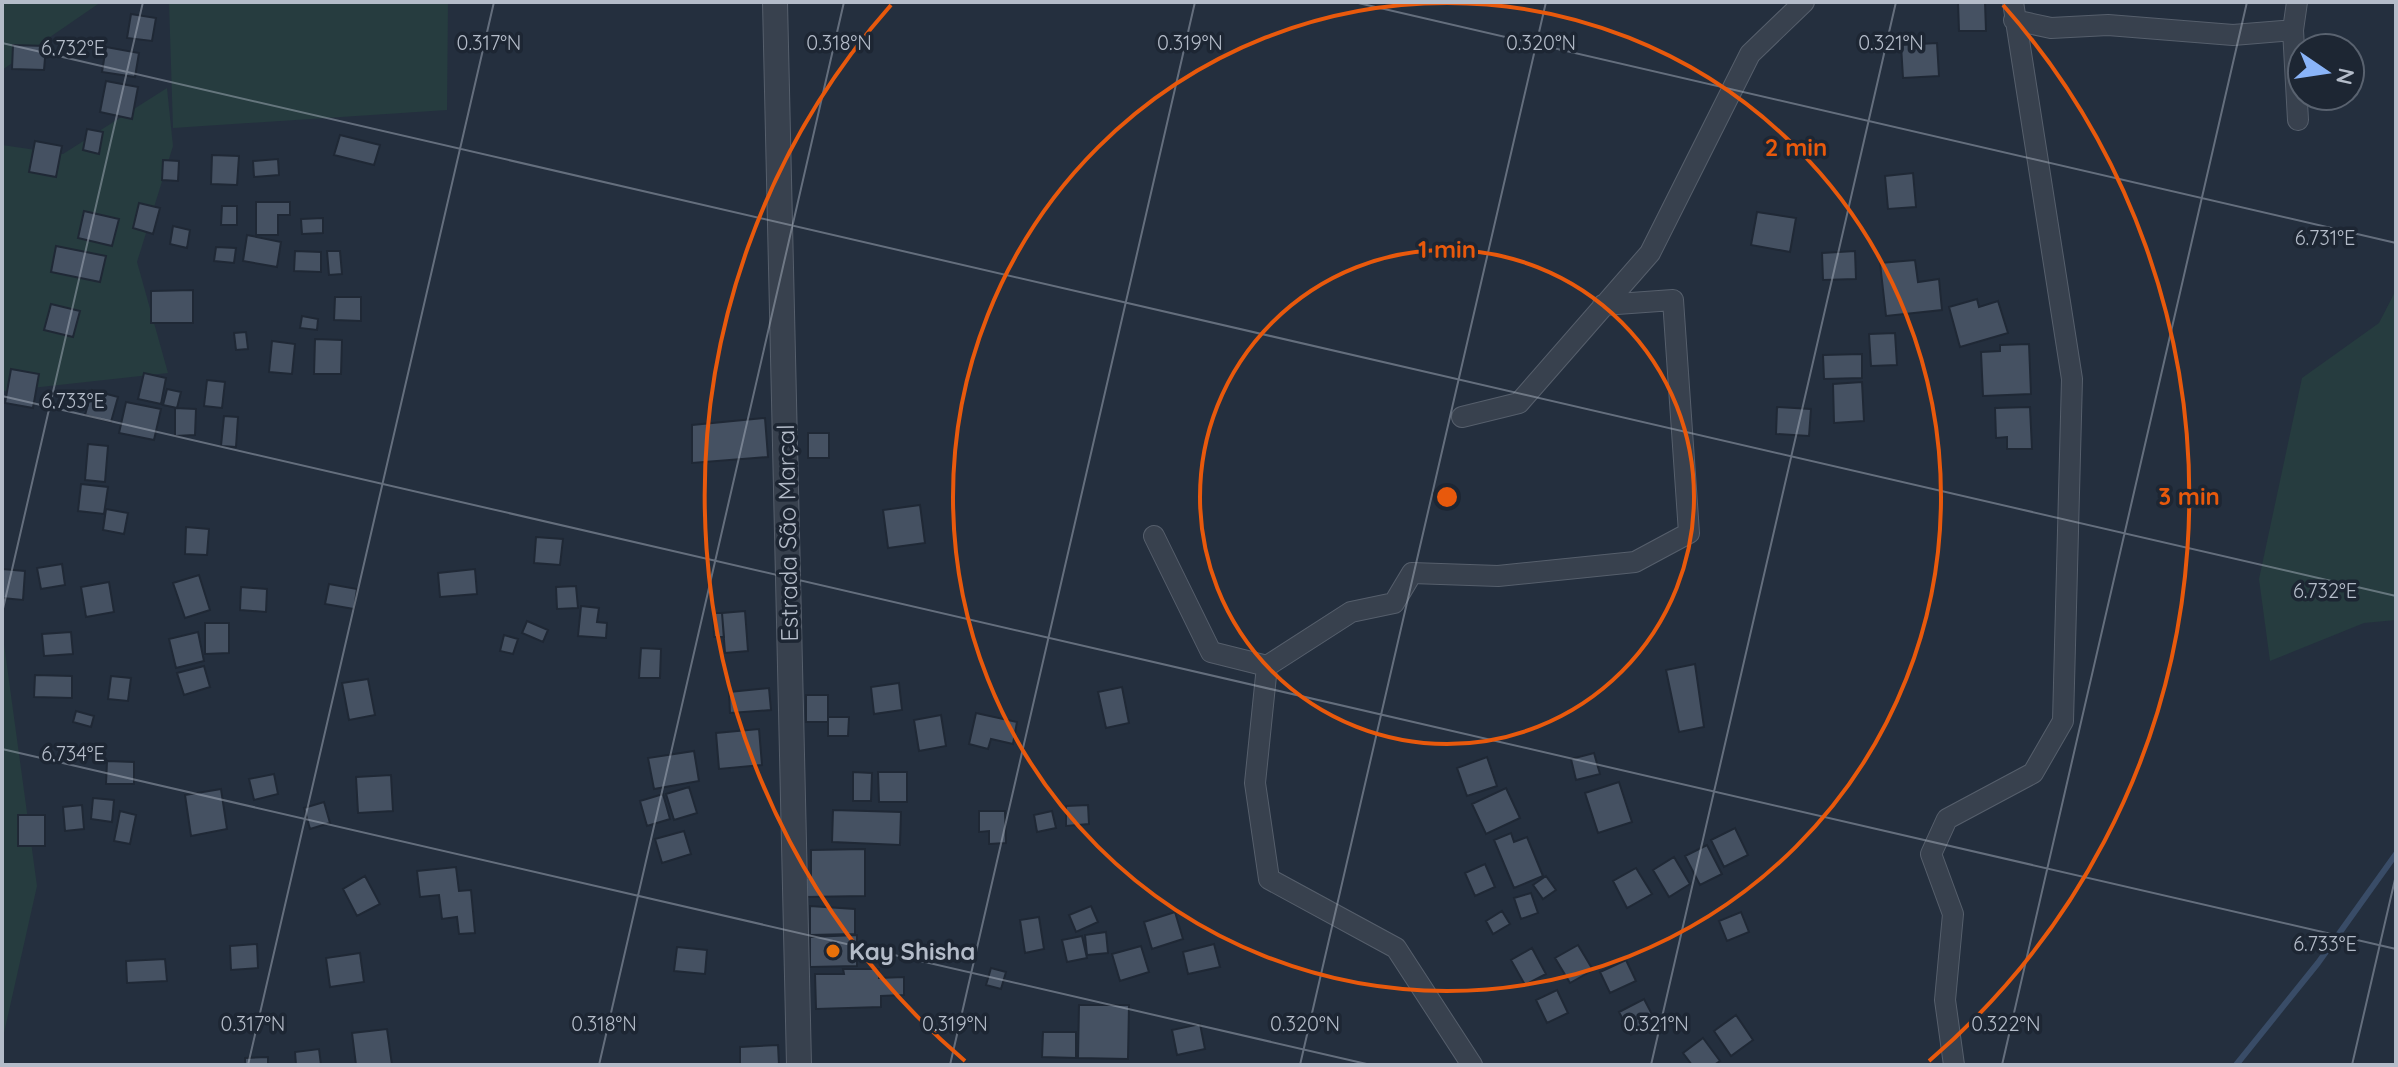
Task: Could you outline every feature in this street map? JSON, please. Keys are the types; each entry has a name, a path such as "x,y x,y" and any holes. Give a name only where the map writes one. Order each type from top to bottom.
{"street":[{"name":"Estrada São Marçal","path":"775,2 799,1065"},
{"path":"1462,417 1519,403 1650,253 1750,54 1804,2"},
{"path":"2297,2 2293,30 2298,120"},
{"path":"2014,11 2051,28 2108,25 2233,35 2293,30"},
{"path":"1954,1065 1945,1000 1953,914 1931,854 1947,819 2033,773 2063,721 2072,379 2014,11"},
{"path":"1154,536 1211,652 1267,666 1351,612 1394,603 1412,573 1498,576 1635,562 1689,533 1673,300 1603,305"},
{"path":"1267,666 1255,783 1269,879 1396,948 1472,1065"}],"green space":[{"path":"2,2 101,2 2,70"},
{"path":"169,2 448,2 447,110 173,128"},
{"path":"167,88 173,146 137,262 168,373 4,391 4,644 37,886 2,1042 2,145 63,154"},
{"path":"2396,290 2396,620 2364,623 2270,661 2259,579 2302,378 2379,323"}],"building":[{"path":"1958,2 1985,2 1986,31 1959,31"},
{"path":"131,14 156,18 152,41 127,38"},
{"path":"1937,43 1939,76 1903,78 1901,45"},
{"path":"13,45 46,46 44,70 12,69"},
{"path":"106,47 139,53 135,77 102,72"},
{"path":"106,81 138,87 132,119 100,112"},
{"path":"87,129 103,132 99,154 83,150"},
{"path":"340,135 380,145 374,165 334,155"},
{"path":"35,141 62,146 56,177 29,172"},
{"path":"212,155 239,156 237,185 211,184"},
{"path":"278,159 279,175 254,177 253,161"},
{"path":"163,160 179,161 178,181 162,180"},
{"path":"1913,173 1916,207 1888,209 1885,176"},
{"path":"256,202 290,202 290,215 278,215 278,235 256,235"},
{"path":"139,203 160,208 153,234 133,228"},
{"path":"222,206 237,206 237,225 221,225"},
{"path":"84,211 119,219 112,246 78,238"},
{"path":"1757,212 1796,218 1790,252 1751,245"},
{"path":"323,218 323,233 302,234 301,219"},
{"path":"173,226 190,230 187,248 170,244"},
{"path":"247,235 281,242 277,267 243,261"},
{"path":"56,246 106,256 100,282 51,272"},
{"path":"216,247 236,248 234,263 214,261"},
{"path":"295,251 321,252 321,272 294,271"},
{"path":"327,251 340,251 342,274 329,275"},
{"path":"1855,251 1856,279 1823,280 1822,253"},
{"path":"1915,260 1918,282 1939,279 1942,310 1886,316 1880,263"},
{"path":"193,290 193,323 151,323 151,291"},
{"path":"335,297 361,297 361,321 334,320"},
{"path":"1977,299 1979,307 1998,301 2008,333 1960,347 1949,307"},
{"path":"51,304 80,311 73,337 44,330"},
{"path":"302,316 318,319 317,330 300,328"},
{"path":"246,332 248,349 236,350 234,333"},
{"path":"1895,333 1897,365 1871,366 1869,334"},
{"path":"315,339 342,340 341,374 314,374"},
{"path":"272,341 295,344 292,374 269,372"},
{"path":"2029,344 2031,394 1983,396 1981,352 2000,351 2000,345"},
{"path":"1862,354 1862,378 1824,379 1823,355"},
{"path":"11,369 39,374 33,408 5,403"},
{"path":"144,373 166,378 161,404 138,399"},
{"path":"207,380 225,382 222,408 204,406"},
{"path":"1862,382 1864,421 1834,423 1833,384"},
{"path":"167,389 181,392 177,408 163,405"},
{"path":"92,390 118,397 111,422 85,415"},
{"path":"126,402 161,409 154,440 119,433"},
{"path":"1777,407 1811,409 1809,436 1776,434"},
{"path":"2030,407 2032,449 2007,449 2007,437 1996,438 1995,408"},
{"path":"175,408 196,409 195,435 175,436"},
{"path":"224,416 238,417 236,447 221,446"},
{"path":"765,418 768,457 692,463 692,425"},
{"path":"808,433 829,433 829,458 808,458"},
{"path":"88,444 108,446 105,482 85,480"},
{"path":"81,484 108,487 104,514 78,511"},
{"path":"920,505 925,543 888,548 883,510"},
{"path":"106,509 128,513 124,534 103,530"},
{"path":"186,527 209,529 207,555 185,554"},
{"path":"536,537 563,539 560,565 534,563"},
{"path":"62,564 65,585 41,589 37,568"},
{"path":"2,569 25,571 23,600 2,598"},
{"path":"475,569 477,594 440,597 438,573"},
{"path":"199,575 210,610 185,618 173,583"},
{"path":"109,582 114,612 86,617 81,587"},
{"path":"329,584 357,589 354,609 325,604"},
{"path":"576,586 578,608 557,609 556,587"},
{"path":"241,587 267,589 266,612 240,610"},
{"path":"581,606 599,608 597,622 607,623 606,638 578,636"},
{"path":"745,611 748,651 725,653 722,613"},
{"path":"713,613 722,613 724,637 714,637"},
{"path":"527,621 548,630 543,642 522,633"},
{"path":"205,623 229,623 229,653 205,654"},
{"path":"71,632 73,654 44,656 42,634"},
{"path":"198,632 204,661 176,668 169,639"},
{"path":"504,635 518,639 513,654 500,651"},
{"path":"641,648 661,649 660,678 639,678"},
{"path":"1695,664 1704,727 1679,732 1666,670"},
{"path":"204,666 210,687 184,695 177,673"},
{"path":"35,675 72,676 72,698 34,697"},
{"path":"111,676 131,678 128,701 108,699"},
{"path":"368,679 375,715 349,720 342,683"},
{"path":"899,683 902,710 874,714 871,687"},
{"path":"1122,687 1129,723 1106,728 1098,692"},
{"path":"769,688 771,710 730,713 729,692"},
{"path":"806,695 828,695 828,722 806,722"},
{"path":"76,711 94,716 91,727 73,722"},
{"path":"976,713 1017,722 1013,744 991,739 988,749 969,744"},
{"path":"941,715 946,746 919,751 914,720"},
{"path":"828,717 849,717 848,736 828,736"},
{"path":"759,729 762,765 719,769 716,733"},
{"path":"694,751 699,781 654,789 648,758"},
{"path":"1594,753 1600,774 1576,780 1571,759"},
{"path":"1487,757 1497,786 1467,796 1457,768"},
{"path":"107,761 134,762 134,784 106,784"},
{"path":"853,772 872,773 871,801 853,801"},
{"path":"878,772 907,772 907,802 879,802"},
{"path":"274,774 278,794 254,800 249,779"},
{"path":"391,775 393,811 358,813 356,777"},
{"path":"1619,782 1632,822 1598,833 1585,793"},
{"path":"689,787 697,813 674,820 666,794"},
{"path":"1506,788 1520,818 1486,834 1472,804"},
{"path":"221,789 227,829 191,836 185,795"},
{"path":"663,794 670,819 647,826 640,801"},
{"path":"93,798 114,800 112,822 91,819"},
{"path":"324,802 330,823 310,829 304,808"},
{"path":"82,805 84,829 65,831 63,807"},
{"path":"1088,805 1089,824 1066,826 1066,806"},
{"path":"833,810 901,812 900,845 832,842"},
{"path":"120,811 136,815 130,844 114,841"},
{"path":"979,811 1005,811 1006,843 989,844 989,831 979,832"},
{"path":"1052,811 1056,828 1037,832 1034,815"},
{"path":"18,815 45,815 45,846 18,846"},
{"path":"1735,828 1748,855 1724,867 1711,840"},
{"path":"684,831 691,854 662,863 655,839"},
{"path":"1511,833 1514,842 1527,837 1543,876 1514,888 1494,840"},
{"path":"1707,845 1722,874 1700,885 1685,856"},
{"path":"865,849 865,896 805,897 804,878 811,878 811,850"},
{"path":"1674,857 1690,884 1669,897 1653,870"},
{"path":"1485,864 1495,887 1475,896 1465,873"},
{"path":"456,867 459,891 471,890 475,933 459,934 457,917 442,919 439,895 420,897 417,871"},
{"path":"1636,868 1652,894 1627,908 1613,881"},
{"path":"365,876 380,904 357,916 343,889"},
{"path":"1546,876 1556,890 1543,899 1533,885"},
{"path":"1531,893 1538,913 1521,919 1514,898"},
{"path":"810,906 855,909 855,934 810,935"},
{"path":"1091,906 1098,922 1076,932 1069,915"},
{"path":"1502,911 1510,924 1493,934 1486,921"},
{"path":"1175,912 1183,939 1152,949 1144,922"},
{"path":"1741,912 1749,932 1727,941 1719,921"},
{"path":"1039,917 1044,949 1025,953 1020,920"},
{"path":"1106,932 1108,953 1087,955 1085,935"},
{"name":"Kay Shisha","path":"857,935 857,966 810,967 810,937"},
{"path":"1082,936 1087,958 1067,962 1062,940"},
{"path":"257,944 258,968 231,970 230,946"},
{"path":"1214,944 1220,967 1188,974 1183,952"},
{"path":"1578,945 1593,970 1570,983 1555,958"},
{"path":"1141,946 1149,972 1120,981 1112,954"},
{"path":"677,947 707,950 705,974 674,971"},
{"path":"1532,948 1546,974 1525,985 1511,960"},
{"path":"360,953 364,982 330,987 326,958"},
{"path":"165,959 167,981 127,983 126,961"},
{"path":"1626,960 1636,981 1610,993 1600,972"},
{"path":"991,968 1006,972 1001,989 986,985"},
{"path":"843,969 879,969 879,978 904,977 904,995 881,996 881,1007 816,1009 815,974 844,974"},
{"path":"1557,990 1568,1013 1547,1023 1536,1000"},
{"path":"1644,999 1656,1022 1631,1035 1619,1012"},
{"path":"1079,1005 1129,1005 1128,1059 1078,1058"},
{"path":"1736,1015 1753,1040 1731,1056 1714,1031"},
{"path":"1200,1024 1205,1049 1177,1055 1172,1030"},
{"path":"387,1029 392,1065 356,1065 352,1033"},
{"path":"1043,1032 1076,1032 1076,1058 1042,1057"},
{"path":"1703,1038 1720,1061 1714,1065 1692,1065 1683,1053"},
{"path":"778,1045 779,1065 740,1065 740,1047"},
{"path":"319,1049 321,1065 296,1065 295,1052"},
{"path":"268,1057 268,1065 245,1065 245,1058"}],"waterway":[{"path":"2236,1065 2318,963 2396,854"}],"place":[{"name":"Kay Shisha","path":"833,951"}]}
